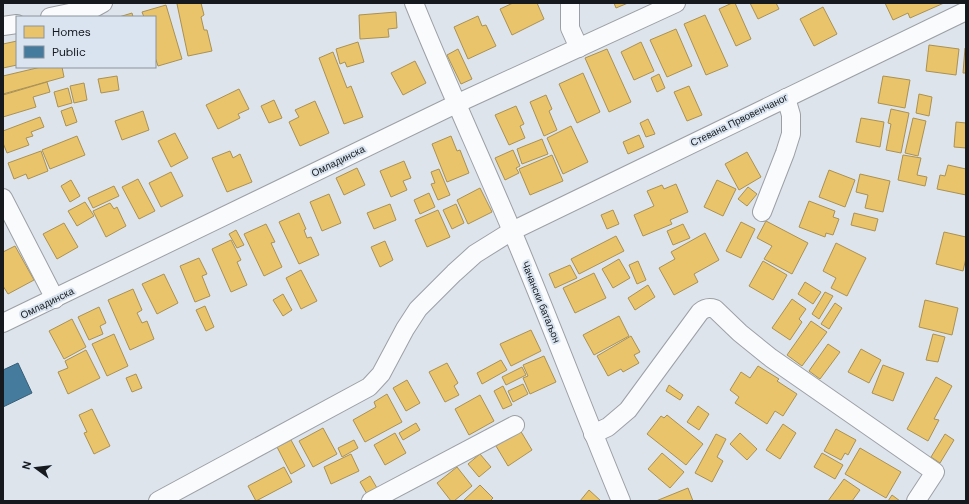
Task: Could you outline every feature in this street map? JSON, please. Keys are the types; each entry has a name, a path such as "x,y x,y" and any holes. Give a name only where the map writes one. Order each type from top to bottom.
{"street":[{"path":"55,16 94,8 103,3"},
{"name":"Чачански батаљон","path":"414,3 456,104 512,231 621,501"},
{"path":"570,3 570,28 579,48"},
{"name":"Омладинска","path":"3,323 456,104 676,3"},
{"name":"Стевана Првовенчаног","path":"158,501 369,387 381,374 405,329 418,309 475,254 512,231 966,11"},
{"path":"3,26 16,24"},
{"path":"762,212 790,139 791,115 786,98"},
{"path":"3,198 55,299"},
{"path":"593,434 608,427 628,410 700,312 707,308 711,308 715,309 740,334 771,358 936,472 916,501"},
{"path":"371,501 515,425"}],"building: Homes":[{"path":"201,3 204,15 201,17 204,30 207,30 212,51 188,56 177,4"},
{"path":"513,3 537,3 544,19 512,35 500,9"},
{"path":"614,3 628,3 616,8"},
{"path":"735,3 751,39 736,46 719,9"},
{"path":"750,3 776,3 779,9 758,19"},
{"path":"885,3 944,3 910,18 908,13 893,20"},
{"path":"166,5 182,59 158,66 156,60 156,16 144,16 142,12"},
{"path":"823,7 837,34 814,46 800,19"},
{"path":"396,12 397,28 388,29 389,37 360,39 359,15"},
{"path":"132,13 133,16 122,16"},
{"path":"705,15 728,66 706,75 684,24"},
{"path":"478,16 482,26 486,25 496,46 468,59 454,27"},
{"path":"676,29 692,66 667,77 650,40"},
{"path":"16,41 16,65 3,68 3,44"},
{"path":"358,42 364,62 347,67 345,62 340,64 336,49"},
{"path":"641,42 654,71 634,80 621,52"},
{"path":"929,45 959,49 956,75 926,71"},
{"path":"965,48 966,73 963,73"},
{"path":"458,49 472,79 461,84 447,55"},
{"path":"607,49 631,102 609,112 585,58"},
{"path":"333,52 347,88 351,86 363,117 344,124 319,58"},
{"path":"415,61 426,83 403,95 391,73"},
{"path":"37,68 62,68 64,77 3,94 3,76"},
{"path":"583,73 600,112 577,123 559,84"},
{"path":"659,74 665,88 657,92 651,78"},
{"path":"117,76 119,90 101,93 98,79"},
{"path":"883,76 910,80 905,108 878,103"},
{"path":"47,82 50,92 33,97 36,107 3,117 3,95"},
{"path":"84,83 87,100 74,103 70,86"},
{"path":"689,86 702,115 687,121 674,92"},
{"path":"68,88 72,103 58,107 54,92"},
{"path":"239,89 249,109 238,114 240,118 218,129 206,105"},
{"path":"919,94 932,97 929,116 916,113"},
{"path":"546,95 552,109 549,111 557,130 544,136 530,102"},
{"path":"274,100 282,118 269,123 261,106"},
{"path":"315,101 329,133 300,146 289,122 299,117 295,110"},
{"path":"516,106 524,124 520,126 525,138 509,145 495,115"},
{"path":"72,107 77,122 66,126 61,111"},
{"path":"891,109 909,113 901,153 886,150 891,124 888,123"},
{"path":"143,111 149,130 122,140 115,121"},
{"path":"40,117 44,127 31,132 33,136 26,138 29,145 7,153 3,143 3,131"},
{"path":"861,118 884,122 880,147 856,142"},
{"path":"913,118 926,121 918,156 905,153"},
{"path":"648,119 655,134 646,137 640,123"},
{"path":"956,122 966,123 966,148 954,147"},
{"path":"571,126 588,162 563,174 547,138"},
{"path":"175,133 188,158 171,167 158,141"},
{"path":"639,135 644,147 628,154 623,142"},
{"path":"77,136 85,155 50,169 42,150"},
{"path":"451,136 457,151 460,150 469,173 447,182 432,144"},
{"path":"542,139 548,154 522,164 517,149"},
{"path":"513,150 520,166 516,168 519,173 505,180 495,158"},
{"path":"41,151 48,171 28,179 26,174 14,179 8,163"},
{"path":"230,151 233,158 240,154 252,182 227,192 212,158"},
{"path":"747,152 761,177 739,190 725,164"},
{"path":"552,155 563,181 530,195 519,169"},
{"path":"903,155 921,158 917,175 927,177 925,186 898,180"},
{"path":"404,161 411,178 403,181 407,190 391,197 380,171"},
{"path":"948,165 966,169 966,195 937,189 940,175 945,176"},
{"path":"357,168 365,185 344,195 336,178"},
{"path":"439,169 450,195 438,200 431,184 435,183 431,172"},
{"path":"829,170 855,180 845,207 819,197"},
{"path":"171,172 183,196 161,207 149,183"},
{"path":"860,174 890,181 883,212 865,208 868,195 856,192"},
{"path":"138,179 155,211 139,219 122,187"},
{"path":"71,180 80,196 70,202 61,186"},
{"path":"717,180 736,189 723,216 704,207"},
{"path":"676,184 688,212 670,220 672,224 643,236 634,215 654,206 647,191 662,185 664,189"},
{"path":"114,186 119,196 93,208 88,198"},
{"path":"748,187 757,194 747,206 738,199"},
{"path":"480,188 492,212 468,224 457,200"},
{"path":"429,193 435,207 420,214 414,200"},
{"path":"329,194 341,223 322,231 310,202"},
{"path":"809,201 835,211 833,217 839,219 833,235 826,233 825,237 799,227"},
{"path":"85,202 94,216 77,226 68,211"},
{"path":"110,203 114,209 117,207 126,226 106,237 93,211"},
{"path":"390,204 396,220 374,229 367,213"},
{"path":"456,204 464,223 452,229 443,210"},
{"path":"438,210 450,237 427,247 415,220"},
{"path":"613,210 619,224 607,229 601,215"},
{"path":"299,213 306,229 304,230 307,238 311,237 319,255 299,264 279,222"},
{"path":"854,213 878,219 875,231 851,225"},
{"path":"766,221 808,243 792,274 764,259 772,246 757,238"},
{"path":"741,222 755,229 741,258 726,251"},
{"path":"64,223 78,247 57,259 43,234"},
{"path":"266,224 275,242 271,243 282,267 264,276 244,234"},
{"path":"683,224 690,238 673,245 667,231"},
{"path":"236,230 244,245 237,248 229,234"},
{"path":"944,232 966,237 966,258 963,271 936,264"},
{"path":"705,233 719,260 694,274 698,282 674,295 659,268 675,259 671,252"},
{"path":"616,236 624,251 579,274 571,259"},
{"path":"231,240 241,260 237,262 247,285 231,292 212,249"},
{"path":"385,241 393,260 380,267 371,247"},
{"path":"836,243 866,258 847,296 831,288 836,278 823,271"},
{"path":"15,246 34,280 8,294 3,286 3,252"},
{"path":"199,258 207,274 202,276 210,296 195,302 180,266"},
{"path":"619,259 630,278 613,288 602,269"},
{"path":"638,261 646,280 637,284 629,265"},
{"path":"763,261 787,275 773,300 749,286"},
{"path":"570,265 577,278 555,288 549,274"},
{"path":"301,270 317,301 301,309 286,278"},
{"path":"594,273 606,298 575,313 563,288"},
{"path":"164,274 178,303 157,314 142,284"},
{"path":"805,282 821,292 813,304 798,294"},
{"path":"648,285 655,297 635,310 628,298"},
{"path":"133,289 142,310 137,313 142,323 147,321 154,339 130,350 108,300"},
{"path":"825,292 833,296 819,319 812,314"},
{"path":"283,294 292,310 283,316 273,300"},
{"path":"792,299 806,309 799,319 802,322 790,340 772,328"},
{"path":"925,300 958,308 952,335 919,327"},
{"path":"835,303 842,308 829,329 821,324"},
{"path":"205,306 214,327 206,331 196,310"},
{"path":"99,307 106,323 100,326 103,334 89,340 78,317"},
{"path":"619,316 629,336 594,355 583,335"},
{"path":"72,319 86,347 64,359 49,331"},
{"path":"811,321 827,332 802,366 787,355"},
{"path":"531,330 541,351 511,366 500,344"},
{"path":"114,334 128,366 107,376 92,344"},
{"path":"933,334 945,337 938,362 926,360"},
{"path":"631,336 640,352 634,355 639,363 623,372 621,369 608,376 597,356"},
{"path":"828,344 840,352 820,379 809,371"},
{"path":"861,349 881,360 869,383 848,372"},
{"path":"86,350 100,378 68,394 58,372 68,368 65,361"},
{"path":"544,356 556,382 530,394 523,378 528,376 523,365"},
{"path":"501,360 507,370 482,384 477,373"},
{"path":"447,363 458,383 454,386 459,395 445,402 429,372"},
{"path":"883,365 904,373 893,401 872,393"},
{"path":"758,366 779,379 777,381 797,394 783,416 775,411 767,424 735,403 739,397 730,390 741,372 750,378"},
{"path":"522,367 526,375 506,385 502,377"},
{"path":"136,374 142,388 132,392 126,378"},
{"path":"936,377 952,386 934,419 939,420 928,441 907,429"},
{"path":"407,380 420,403 406,411 393,388"},
{"path":"523,384 528,394 513,402 508,391"},
{"path":"669,385 683,395 680,400 666,391"},
{"path":"503,386 512,405 503,409 494,391"},
{"path":"387,394 402,422 365,442 353,420 376,407 374,402"},
{"path":"480,395 494,421 469,435 455,409"},
{"path":"698,406 709,414 699,430 687,422"},
{"path":"92,409 110,446 94,454 84,433 87,432 79,415"},
{"path":"667,415 703,444 686,465 647,434 661,416 664,418"},
{"path":"416,423 420,430 403,440 399,433"},
{"path":"783,424 796,433 780,459 766,450"},
{"path":"323,428 337,454 313,467 299,441"},
{"path":"836,429 856,440 848,455 845,453 841,460 824,451"},
{"path":"520,430 532,450 508,466 496,446"},
{"path":"395,433 406,453 385,465 374,445"},
{"path":"740,433 757,449 747,460 730,444"},
{"path":"716,434 726,439 717,457 723,461 712,482 695,473"},
{"path":"945,434 954,440 940,463 931,457"},
{"path":"291,440 305,466 291,474 277,447"},
{"path":"354,440 358,448 342,457 338,448"},
{"path":"860,448 901,472 886,498 845,474"},
{"path":"662,453 684,472 670,488 648,469"},
{"path":"822,453 843,465 835,479 814,467"},
{"path":"351,454 359,471 331,484 324,467"},
{"path":"480,454 491,467 479,477 468,464"},
{"path":"284,467 292,482 256,501 248,486"},
{"path":"457,467 472,486 454,501 451,501 437,483"},
{"path":"370,476 377,488 367,494 360,482"},
{"path":"844,479 860,490 852,501 828,501"},
{"path":"480,485 493,498 490,501 463,501"},
{"path":"688,488 693,501 656,501"},
{"path":"589,490 601,501 580,501"},
{"path":"892,495 900,501 888,501"}],"building: Public":[{"path":"18,363 32,393 3,407 3,370"}]}
